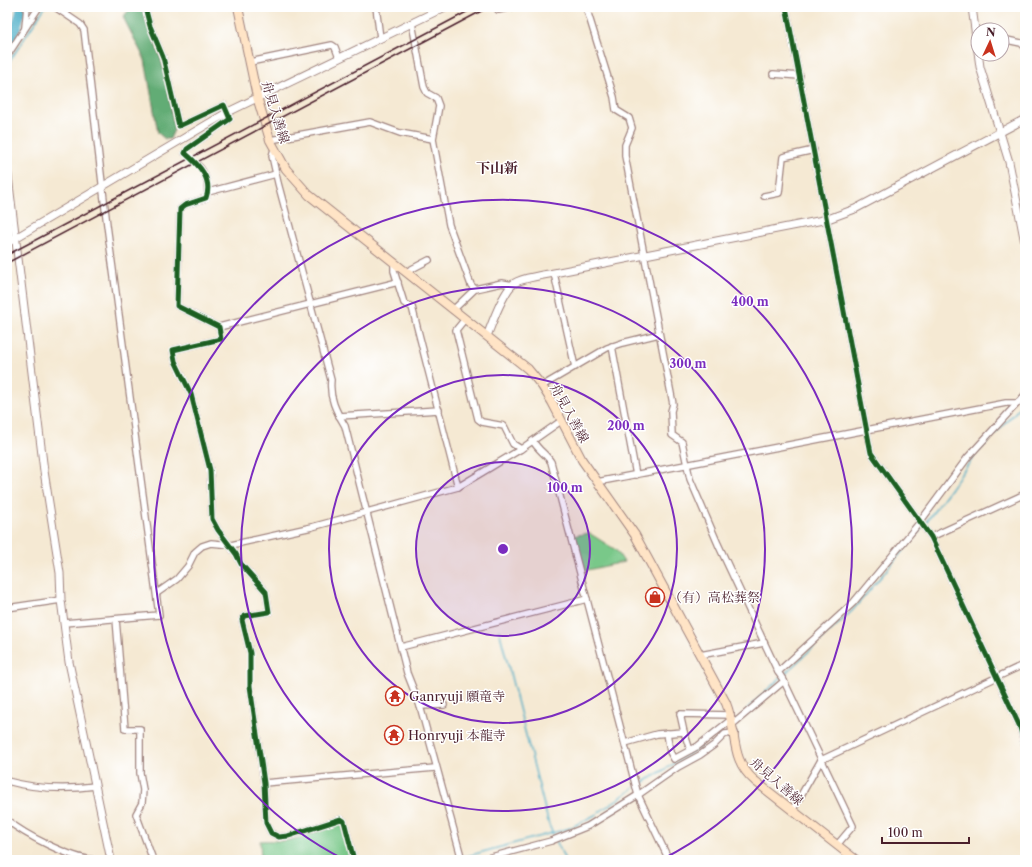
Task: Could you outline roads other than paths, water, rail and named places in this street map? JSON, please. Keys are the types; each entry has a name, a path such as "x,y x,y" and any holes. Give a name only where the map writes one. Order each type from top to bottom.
{"main road":[{"name":"舟見入善線","path":"238,7 257,97 270,140 286,169 309,195 528,369 542,386 582,460 634,535 700,655 732,719 738,758 746,773 792,811 856,860"}],"street":[{"path":"25,28 26,7"},
{"path":"7,56 39,7"},
{"path":"55,7 80,24 84,30 159,615 116,620 64,623"},
{"path":"145,7 150,26 163,57 179,126 224,105 230,119 187,149 186,153"},
{"path":"376,7 380,38"},
{"path":"7,243 228,112 445,7"},
{"path":"496,7 498,10 513,7"},
{"path":"586,7 614,97 616,110 629,118 632,128 625,145 626,156 673,404 671,411 672,435 682,442 690,479 718,544 764,643 784,681 853,826 837,845"},
{"path":"786,7 872,453 876,462 931,537 1020,727 1025,746"},
{"path":"972,7 974,22"},
{"path":"412,23 424,87 427,93 436,98 439,106 433,139 449,225 471,285 475,289"},
{"path":"1010,41 1021,43 1025,47"},
{"path":"250,62 332,45 335,47 339,58"},
{"path":"980,62 1009,162 1025,243"},
{"path":"773,74 800,76"},
{"path":"453,310 475,289 502,283 513,284 527,279 554,273 828,219 855,209 1025,118"},
{"path":"270,140 370,122 400,133 433,139"},
{"path":"274,149 272,156 276,174 331,380 331,399 345,426 407,674 420,706 462,860"},
{"path":"764,196 779,193 783,157 814,150"},
{"path":"198,165 204,170 208,192 206,198 184,205 180,209 177,306 219,327 398,282"},
{"path":"7,168 43,465 60,573 61,600 69,662 111,860"},
{"path":"208,192 276,174"},
{"path":"406,272 429,260"},
{"path":"394,262 404,303 412,307 458,487"},
{"path":"554,273 575,367"},
{"path":"487,336 495,316 513,284"},
{"path":"465,319 456,330 478,419 482,422 504,426 513,444 521,449"},
{"path":"219,327 221,338 173,350 175,360 191,394 210,470 212,519 218,530 231,546 241,564 266,592 269,612 244,616 242,620 250,653 250,686 264,783 266,823 271,833 279,837 288,836 341,819 344,821 354,860"},
{"path":"542,386 612,346 659,334"},
{"path":"612,346 636,475"},
{"path":"778,672 853,603 920,522 968,457 1025,395"},
{"path":"597,482 1006,403 1017,403"},
{"path":"339,416 439,410"},
{"path":"157,593 177,579 188,566 195,552 202,546 211,543 231,546 367,512 458,487 533,442 561,421"},
{"path":"533,442 538,450 547,456 551,462 638,795 669,860"},
{"path":"931,537 1025,494"},
{"path":"401,647 587,599"},
{"path":"7,608 61,600"},
{"path":"116,620 125,729 140,729 140,773 143,790 142,803 136,814 153,860"},
{"path":"700,655 764,643"},
{"path":"792,811 821,760 1025,664"},
{"path":"667,733 670,752 674,759 698,746 784,681"},
{"path":"420,706 444,705"},
{"path":"690,750 680,714 732,719"},
{"path":"625,743 657,734 684,732"},
{"path":"480,860 571,834 588,826 714,745 725,734 734,733"},
{"path":"264,783 436,768"},
{"path":"7,781 46,788 76,789 96,786"},
{"path":"7,820 19,830 50,846 94,860"}],"waterway":[{"path":"7,44 16,28 22,7"},
{"path":"7,65 45,7"},
{"path":"924,525 975,455 1025,402"},
{"path":"747,709 852,611 922,528"},
{"path":"499,630 549,825 565,860"},
{"path":"638,786 702,746"},
{"path":"464,857 570,828 595,815 634,788"},
{"path":"454,860 460,858"}],"tunnel":[{"path":"185,153 198,165"}],"railway":[{"path":"7,255 476,7"},
{"path":"7,263 489,7"}],"place":[{"name":"（有）高松葬祭","path":"655,597"},
{"name":"Ganryuji 願竜寺","path":"395,696"},
{"name":"Honryuji 本龍寺","path":"394,735"}],"district":[{"name":"下山新","path":"497,168"}]}
